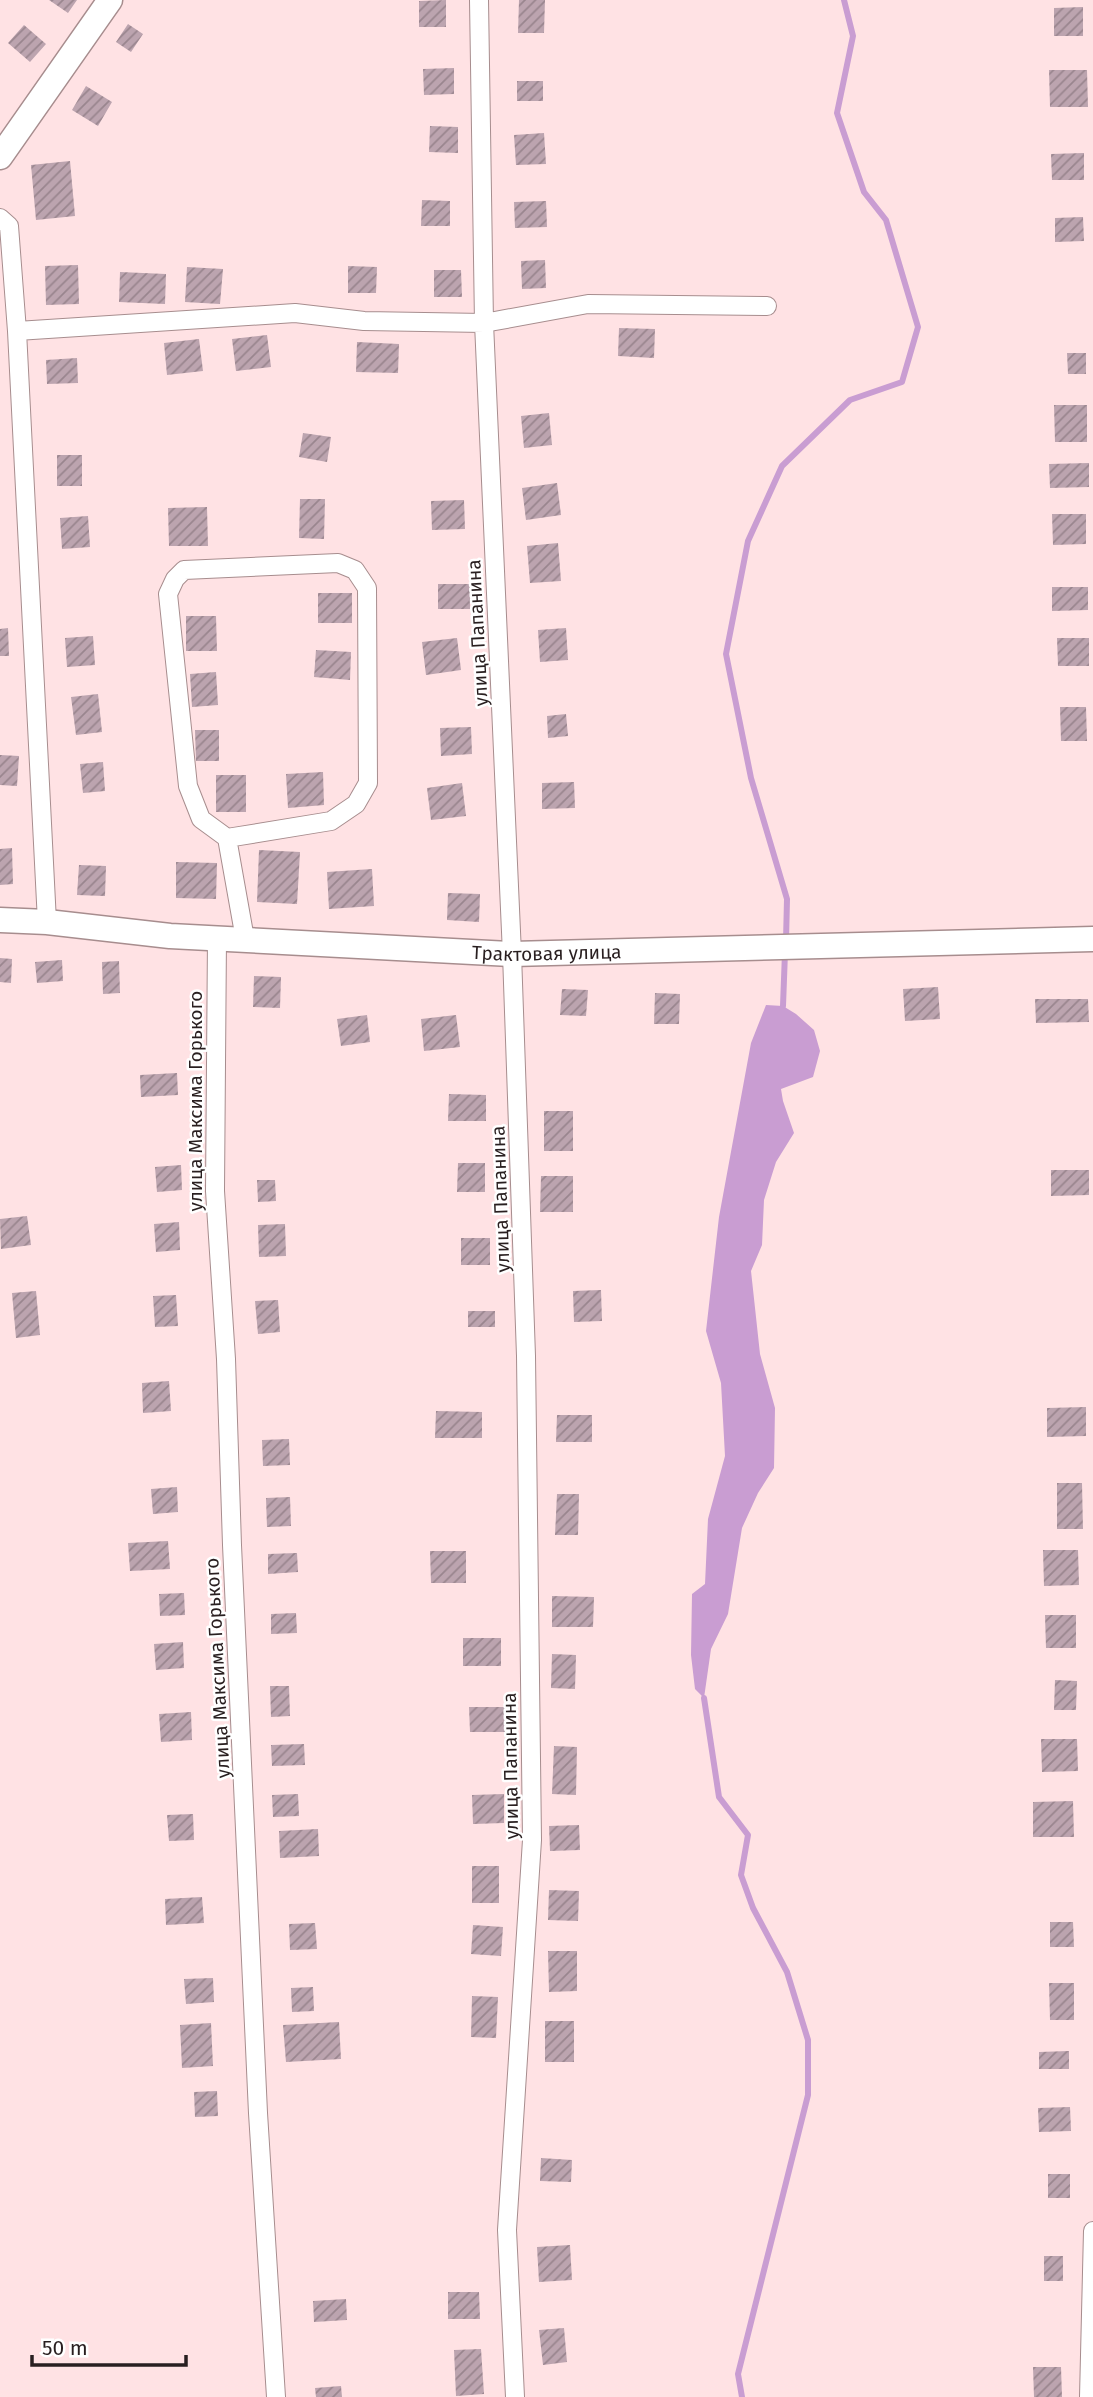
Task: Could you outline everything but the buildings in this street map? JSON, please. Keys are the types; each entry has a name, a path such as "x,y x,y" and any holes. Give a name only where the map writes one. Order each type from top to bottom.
{"street":[{"path":"0,157 110,0"},
{"name":"улица Папанина","path":"480,0 484,323 512,954 526,1356 532,1840 507,2230 515,2397"},
{"path":"0,218 9,226 17,331 47,922"},
{"path":"17,331 295,313 364,321 484,323 587,304 767,306"},
{"path":"228,838 331,821 356,804 368,783 367,588 355,570 338,563 184,570 175,579 168,594 188,786 201,819 228,838 245,939"},
{"name":"Трактовая улица","path":"0,920 47,922 170,936 512,954 1093,939"},
{"name":"улица Максима Горького","path":"216,937 215,1191 226,1359 260,2147 276,2397"},
{"path":"1089,2397 1093,2231"}],"shaded area":[{"path":"766,1005 783,1006 796,1014 814,1030 820,1051 813,1077 781,1089 794,1133 776,1162 764,1200 762,1245 751,1271 760,1354 775,1408 774,1468 758,1493 742,1528 728,1614 711,1649 704,1698 695,1689 691,1655 692,1594 705,1584 708,1519 725,1456 721,1383 706,1331 719,1217 751,1043"}],"waterway":[{"path":"786,941 787,899 751,778 726,654 748,541 782,466 850,400 902,382 918,327 886,220 864,192 837,113 853,36 844,0"},
{"path":"783,1006 785,952"},
{"path":"704,1698 719,1797 748,1835 741,1875 753,1908 787,1972 808,2040 808,2095 738,2374 742,2397"}]}
